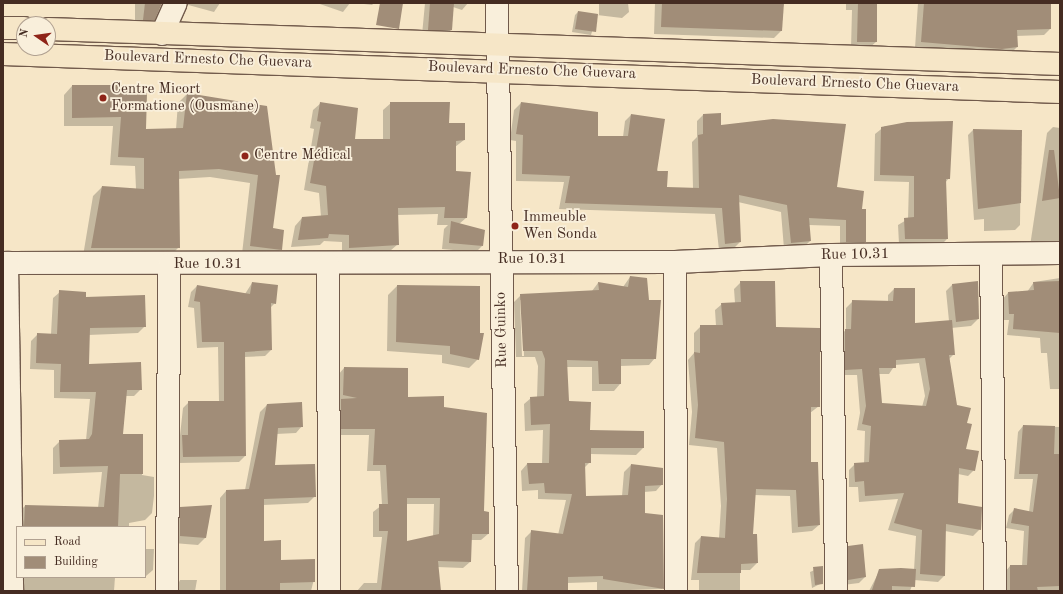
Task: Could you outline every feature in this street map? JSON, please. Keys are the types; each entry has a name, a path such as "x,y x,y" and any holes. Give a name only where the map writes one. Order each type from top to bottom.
{"main road":[{"path":"3,28 16,28"},
{"name":"Boulevard Ernesto Che Guevara","path":"56,29 1060,64"},
{"name":"Boulevard Ernesto Che Guevara","path":"3,54 496,70 1060,92"}],"street":[{"path":"162,34 176,3"},
{"name":"Rue Guinko","path":"497,3 496,70 507,591"},
{"name":"Rue 10.31","path":"5,263 169,265 328,264 501,259 675,262 831,255 1060,253"},
{"path":"992,254 995,591"},
{"path":"831,255 836,591"},
{"path":"675,262 676,591"},
{"path":"5,263 12,591"},
{"path":"328,264 329,591"},
{"path":"168,591 169,265"}],"building":[{"path":"145,3 162,3 155,20 143,20"},
{"path":"380,3 403,3 399,29 376,25"},
{"path":"430,3 454,3 452,30 428,30"},
{"path":"662,3 784,3 782,31 661,27"},
{"path":"858,3 877,3 877,42 857,42"},
{"path":"924,3 1051,3 1051,29 1017,30 1018,47 1002,49 921,42"},
{"path":"578,11 598,14 596,32 575,29"},
{"path":"72,85 134,85 134,92 147,93 146,129 183,128 187,93 267,106 276,175 280,175 273,228 284,230 282,250 250,246 258,175 219,169 179,171 180,248 91,248 102,186 144,189 144,158 118,157 121,117 72,118"},
{"path":"320,102 358,108 355,139 390,139 390,102 450,102 449,123 465,123 465,140 456,141 456,171 471,172 467,218 444,218 445,207 398,208 399,245 349,248 349,235 329,234 328,238 298,240 302,217 328,215 326,186 310,183 321,122 317,121"},
{"path":"521,102 598,112 598,136 628,136 631,114 665,119 657,171 668,171 667,187 699,188 698,135 703,134 703,114 721,113 721,125 773,119 846,124 837,187 864,191 862,209 866,209 866,242 846,242 846,220 809,218 811,241 791,243 787,205 739,195 741,242 725,244 722,208 565,203 570,176 522,174 523,135 516,134"},
{"path":"953,121 950,179 946,179 948,239 905,239 904,218 914,217 914,176 880,175 881,127 907,122"},
{"path":"973,129 1022,130 1021,203 978,209"},
{"path":"1049,150 1054,150 1060,198 1042,201"},
{"path":"451,221 485,230 483,246 449,243"},
{"path":"630,276 647,278 649,300 661,300 656,359 621,359 621,384 599,384 598,361 567,360 569,401 591,402 590,430 644,431 644,448 591,448 591,463 585,463 586,496 628,495 631,464 663,468 663,485 645,486 645,513 663,515 664,589 603,579 603,576 568,577 568,591 527,591 531,530 563,534 572,494 545,493 544,483 529,484 527,463 549,463 550,424 531,425 530,397 544,396 545,359 542,351 523,351 520,294 599,290 598,282 628,287"},
{"path":"740,281 775,281 776,327 820,328 820,407 811,407 811,462 818,462 820,525 798,527 796,490 756,489 753,534 757,534 758,563 741,564 741,573 697,573 701,536 725,538 727,499 724,442 695,438 698,405 694,352 700,353 700,325 723,325 721,303 741,302"},
{"path":"978,281 979,319 956,322 952,284"},
{"path":"1060,281 1060,333 1013,329 1014,314 1009,314 1008,292 1034,290 1033,282"},
{"path":"252,282 278,285 276,304 271,303 272,350 245,352 246,456 183,457 182,435 188,435 188,401 224,401 224,342 202,342 200,302 194,301 197,285 250,294"},
{"path":"397,285 480,286 480,333 484,333 479,360 450,354 450,346 396,342"},
{"path":"894,288 915,288 915,323 952,320 955,355 949,355 957,405 971,408 967,423 972,424 966,449 979,451 975,471 959,468 958,503 982,507 981,530 946,524 945,576 920,574 922,530 894,523 904,493 865,496 864,481 855,482 854,463 869,462 871,426 862,424 866,406 862,369 845,370 845,329 851,329 852,300 893,301","holes":["925,358 930,389 926,406 882,403 879,368 896,368 896,360"]},
{"path":"59,290 86,292 86,297 145,295 146,327 90,328 89,364 141,362 142,390 127,390 123,434 143,434 143,474 120,474 118,526 24,526 25,505 104,507 108,466 60,467 59,440 89,439 92,434 96,392 60,392 61,364 36,363 37,333 57,334"},
{"path":"344,367 408,368 408,397 444,396 444,407 487,413 484,511 489,512 489,534 472,534 471,562 438,561 441,591 381,591 388,531 379,531 379,504 388,504 386,465 373,465 375,429 341,429 341,399 357,398 343,395","holes":["407,498 440,498 439,534 407,541"]},
{"path":"302,402 303,427 278,428 275,465 315,464 316,497 264,499 264,541 281,540 281,560 315,559 315,582 280,583 280,591 226,591 226,490 249,489 267,404"},
{"path":"1023,425 1055,426 1054,454 1060,454 1060,586 1037,587 1038,591 1010,591 1010,565 1027,565 1029,526 1011,523 1014,508 1033,512 1038,474 1019,474"},
{"path":"212,505 206,538 180,536 180,507"},
{"path":"863,544 866,577 848,580 848,546"},
{"path":"823,566 823,584 815,585 813,567"},
{"path":"879,569 916,569 915,587 892,586 892,591 872,590"}],"place":[{"name":"Centre Micort Formatione (Ousmane)","path":"103,98"},
{"name":"Centre Médical","path":"245,156"},
{"name":"Immeuble Wen Sonda","path":"515,226"}]}
